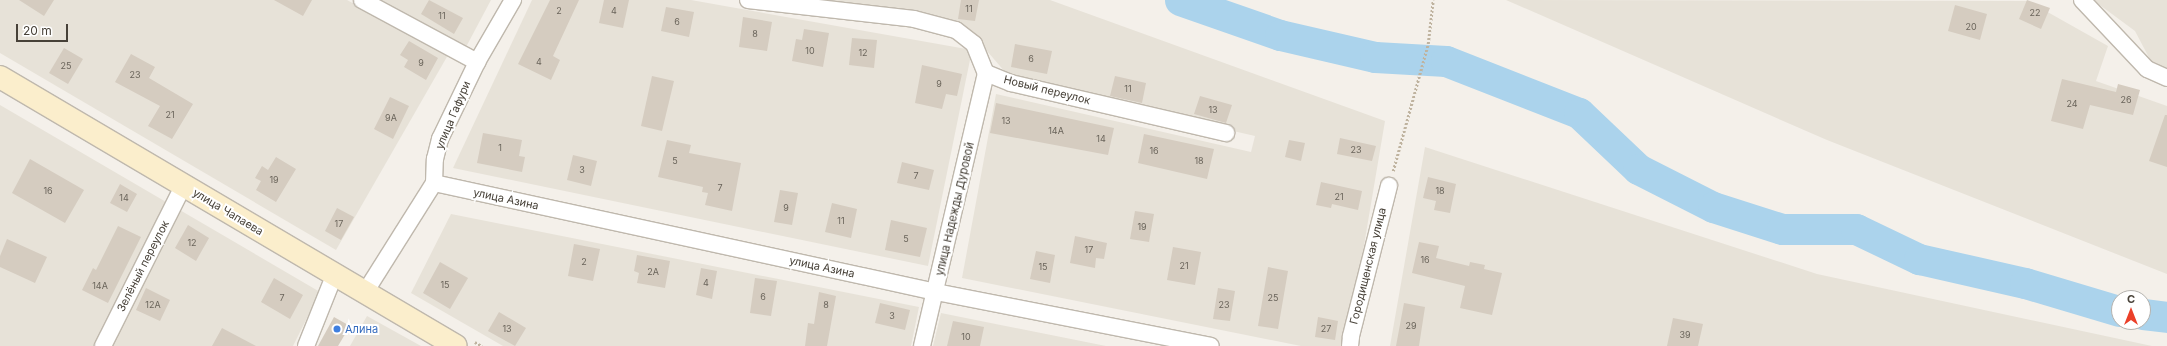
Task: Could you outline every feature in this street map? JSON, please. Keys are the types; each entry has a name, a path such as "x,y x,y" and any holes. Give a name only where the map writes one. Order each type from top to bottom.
{"street":[{"path":"362,0 476,62"},
{"name":"улица Гафури","path":"364,294 434,183 435,159 440,139 476,62 513,0"},
{"path":"748,0 914,19 956,30 974,44 986,73"},
{"path":"2082,0 2147,70 2167,78"},
{"name":"Новый переулок","path":"986,73 1011,83 1226,133"},
{"name":"улица Надежды Дуровой","path":"922,346 936,292 986,73"},
{"name":"улица Чапаева","path":"0,77 364,294 456,346"},
{"name":"улица Азина","path":"434,183 936,292 1211,346"},
{"name":"Зелёный переулок","path":"103,346 183,186"},
{"name":"Городищенская улица","path":"1350,346 1351,336 1389,186"},
{"path":"306,346 334,276"}],"path":[{"path":"1389,186 1428,44 1433,0"}],"shaded area":[{"path":"0,0 347,0 448,55 336,250 0,53"},
{"path":"379,0 491,0 466,47"},
{"path":"532,0 691,0 972,50 928,266 453,168"},
{"path":"793,0 1050,0 1385,121 1347,346 1301,346 962,278 996,94 1251,152 1255,136 1012,80 968,29"},
{"path":"1506,0 2028,1 2108,46 2096,81 2167,106 2167,274 1827,140"},
{"path":"2093,0 2167,0 2167,73 2155,69 2135,31"},
{"path":"0,105 320,292 293,346 0,346"},
{"path":"1425,147 1817,274 2152,346 1390,346"},
{"path":"451,214 919,307 911,346 503,346 411,293"},
{"path":"941,313 1106,346 933,346"},
{"path":"367,316 421,346 350,346"}],"building":[{"path":"19,0 54,0 44,16"},
{"path":"274,0 312,0 303,16"},
{"path":"429,0 463,18 454,34 421,14"},
{"path":"550,0 579,0 553,56 560,60 551,80 518,64"},
{"path":"604,0 629,0 623,28 599,23"},
{"path":"961,0 979,0 975,21 958,19"},
{"path":"2027,0 2050,8 2041,29 2019,19"},
{"path":"1955,5 1987,14 1980,40 1948,31"},
{"path":"666,7 694,12 689,37 661,31"},
{"path":"743,17 772,22 767,51 739,47"},
{"path":"804,29 829,33 823,67 792,61 796,39 802,40"},
{"path":"852,38 877,40 874,68 849,65"},
{"path":"409,41 438,58 426,80 404,67 408,60 400,55"},
{"path":"1015,44 1052,51 1047,74 1011,67"},
{"path":"64,48 83,59 68,84 49,73"},
{"path":"131,54 155,67 149,78 193,104 172,139 148,126 160,106 115,82"},
{"path":"922,65 962,74 957,96 946,94 942,109 915,103"},
{"path":"652,76 674,81 662,131 641,126"},
{"path":"1115,76 1146,83 1142,103 1110,96"},
{"path":"2062,79 2116,92 2118,84 2140,90 2133,115 2090,105 2083,129 2051,121"},
{"path":"1200,96 1232,105 1226,123 1194,114"},
{"path":"390,97 409,106 393,139 374,129"},
{"path":"996,103 1114,128 1108,155 990,133"},
{"path":"2165,115 2167,115 2167,167 2149,161"},
{"path":"483,133 522,140 519,156 525,157 522,172 477,163"},
{"path":"1144,134 1214,149 1207,179 1138,163"},
{"path":"1340,138 1376,146 1372,161 1337,154"},
{"path":"667,140 691,145 689,153 741,163 732,211 705,205 708,193 702,192 703,187 658,177"},
{"path":"1289,140 1305,143 1301,161 1285,157"},
{"path":"573,155 597,161 591,186 567,180"},
{"path":"276,157 296,169 276,202 256,190 261,181 255,178 262,166 268,170"},
{"path":"30,159 84,190 65,223 12,193"},
{"path":"902,162 934,170 929,190 897,183"},
{"path":"1428,177 1456,184 1450,213 1434,210 1436,201 1423,198"},
{"path":"1321,182 1362,191 1358,210 1332,204 1331,208 1316,205"},
{"path":"120,184 137,194 127,212 110,203"},
{"path":"780,190 798,193 792,225 774,222"},
{"path":"832,203 857,209 851,238 825,232"},
{"path":"337,208 354,217 341,240 325,231"},
{"path":"1135,211 1154,214 1149,242 1130,239"},
{"path":"891,220 927,228 920,257 885,250"},
{"path":"188,225 209,238 196,261 175,248"},
{"path":"118,226 141,237 108,303 82,290 93,268 96,270"},
{"path":"1075,236 1107,243 1104,259 1096,258 1095,268 1070,263"},
{"path":"7,239 47,257 35,283 0,267 0,256"},
{"path":"1419,242 1439,246 1436,258 1469,266 1470,262 1485,265 1484,269 1502,273 1492,315 1460,308 1465,286 1412,273"},
{"path":"574,244 600,249 593,281 568,276"},
{"path":"1173,247 1201,252 1195,285 1167,280"},
{"path":"1036,251 1055,255 1050,283 1030,279"},
{"path":"637,255 670,261 665,288 637,283 639,273 634,271"},
{"path":"440,262 468,278 450,309 423,293"},
{"path":"1268,267 1288,271 1278,329 1258,326"},
{"path":"701,268 717,271 712,299 696,295"},
{"path":"274,278 303,295 290,319 261,302"},
{"path":"755,278 777,281 771,316 750,313"},
{"path":"146,288 170,300 160,321 136,310"},
{"path":"1218,288 1235,291 1230,321 1213,319"},
{"path":"819,292 836,296 827,346 805,346 808,323 814,324"},
{"path":"880,303 910,310 905,330 875,323"},
{"path":"1404,303 1425,307 1419,346 1396,346"},
{"path":"499,312 526,328 515,346 488,331"},
{"path":"334,317 350,326 338,346 318,346"},
{"path":"1318,317 1338,321 1335,340 1315,337"},
{"path":"1673,318 1703,324 1698,346 1667,346"},
{"path":"953,321 984,327 980,346 947,346"},
{"path":"222,328 256,346 212,346"}],"waterway":[{"path":"1180,0 1280,35 1375,57 1446,61 1579,113 1638,169 1713,207 1782,229 1856,229 1919,259 2025,283 2111,309"},
{"path":"2151,315 2167,317"}],"place":[{"name":"Алина","path":"337,329"}]}
